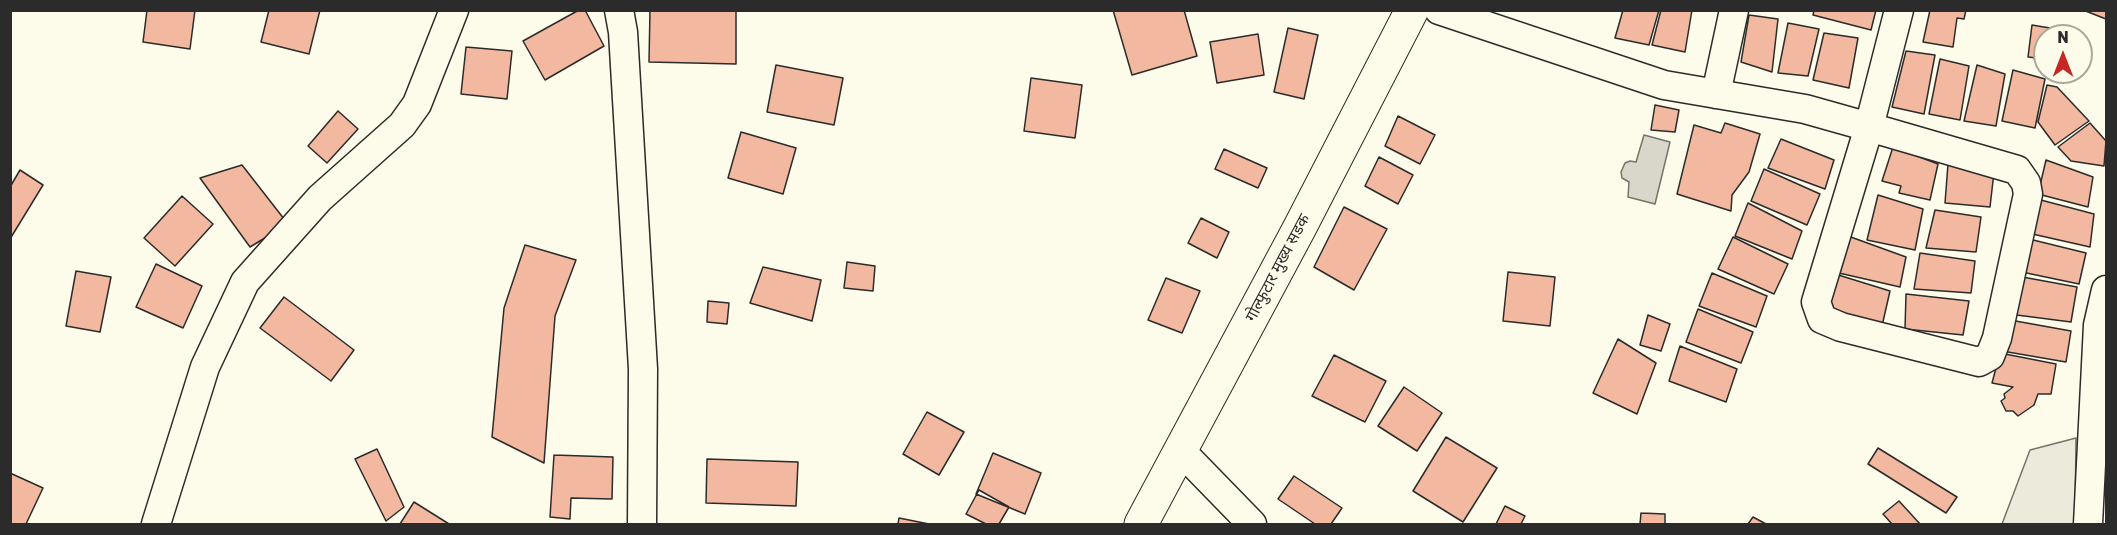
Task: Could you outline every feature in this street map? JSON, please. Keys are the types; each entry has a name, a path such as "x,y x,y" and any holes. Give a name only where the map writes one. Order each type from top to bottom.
{"main road":[{"name":"गोल्फुटार मुख्य सडक","path":"1141,525 1412,10"}],"street":[{"path":"156,525 205,367 245,282 320,198 402,125 417,104 454,10"},
{"path":"620,10 643,369 642,525"},
{"path":"1439,10 1664,86 1805,109 1869,127 2017,170 2026,183 2028,194 1997,338 1989,356 1979,362 1842,327 1822,319 1816,302 1869,127 1899,10"},
{"path":"1716,94 1734,10"},
{"path":"2088,525 2098,325 2106,290"},
{"path":"1180,451 1252,525"}],"shaded area":[{"path":"1644,135 1670,142 1655,204 1628,197 1629,182 1622,178 1621,172 1625,163 1636,162"},
{"path":"2076,438 2075,524 2002,524 2030,450"}],"building":[{"path":"147,10 195,10 190,49 143,42"},
{"path":"269,10 320,10 309,54 261,42"},
{"path":"579,10 585,10 604,46 545,80 523,41"},
{"path":"650,10 736,10 736,64 649,62"},
{"path":"1113,10 1184,10 1197,56 1132,75"},
{"path":"1623,10 1659,10 1649,45 1615,38"},
{"path":"1661,10 1692,10 1685,52 1652,45"},
{"path":"1814,10 1876,10 1871,30 1813,15"},
{"path":"1930,10 1966,10 1964,19 1957,18 1953,47 1923,42"},
{"path":"2083,10 2106,10 2106,19"},
{"path":"1749,15 1778,19 1772,72 1741,62"},
{"path":"1788,23 1819,29 1808,76 1778,73"},
{"path":"2032,25 2033,58 2028,57"},
{"path":"1288,28 1318,35 1304,99 1274,92"},
{"path":"1824,33 1858,38 1849,88 1813,80"},
{"path":"1258,34 1264,75 1217,83 1210,42"},
{"path":"466,47 512,51 507,99 461,94"},
{"path":"1906,51 1935,55 1924,114 1892,107"},
{"path":"1940,59 1969,66 1960,120 1929,114"},
{"path":"776,65 843,78 834,125 767,112"},
{"path":"1977,65 2005,74 1996,126 1964,121"},
{"path":"2013,70 2033,76 2033,84 2044,84 2035,128 2002,121"},
{"path":"1031,78 1082,85 1075,138 1024,131"},
{"path":"2047,85 2057,87 2089,121 2055,145 2038,122"},
{"path":"1655,105 1679,110 1675,132 1651,130"},
{"path":"338,111 358,129 327,163 308,146"},
{"path":"1398,116 1435,135 1420,164 1385,146"},
{"path":"1725,123 1760,134 1749,172 1732,195 1731,211 1677,194 1694,125 1721,133"},
{"path":"2090,123 2106,141 2104,166 2071,161 2058,147"},
{"path":"741,132 796,148 783,194 728,178"},
{"path":"1781,139 1834,160 1825,189 1768,168"},
{"path":"1893,147 1938,164 1930,200 1899,193 1901,186 1882,181"},
{"path":"1224,149 1267,168 1258,188 1215,169"},
{"path":"1379,157 1413,175 1398,204 1365,186"},
{"path":"2046,160 2093,177 2088,207 2038,194"},
{"path":"1948,164 1994,172 1990,207 1945,203"},
{"path":"242,165 288,224 250,247 200,178"},
{"path":"1764,169 1820,194 1807,225 1751,201"},
{"path":"20,170 43,185 10,239 10,187"},
{"path":"1878,195 1923,209 1915,250 1867,240"},
{"path":"182,196 213,224 175,266 144,238"},
{"path":"2037,199 2094,214 2090,247 2028,233"},
{"path":"1748,203 1802,231 1792,259 1735,236"},
{"path":"1344,207 1387,229 1354,290 1314,267"},
{"path":"1935,210 1981,217 1976,252 1926,248"},
{"path":"1201,218 1229,232 1217,258 1188,243"},
{"path":"1848,236 1906,257 1900,287 1839,273"},
{"path":"1733,237 1788,264 1774,294 1718,269"},
{"path":"2025,238 2086,253 2079,284 2017,271"},
{"path":"525,245 576,260 555,316 544,463 492,437 504,308"},
{"path":"1920,253 1975,261 1971,293 1914,289"},
{"path":"847,262 875,266 873,291 844,288"},
{"path":"156,264 202,286 183,328 136,307"},
{"path":"763,267 821,280 812,321 750,303"},
{"path":"76,271 111,277 100,332 66,326"},
{"path":"1508,272 1555,277 1550,326 1503,321"},
{"path":"1712,273 1767,296 1756,327 1699,306"},
{"path":"1832,273 1890,291 1882,326 1823,310"},
{"path":"2017,276 2077,287 2071,322 2009,314"},
{"path":"1166,278 1200,291 1182,333 1148,320"},
{"path":"1906,294 1969,301 1963,335 1905,329"},
{"path":"284,297 354,350 331,381 260,328"},
{"path":"708,301 729,303 727,324 707,322"},
{"path":"1698,309 1753,332 1741,363 1686,342"},
{"path":"1648,315 1670,324 1661,351 1640,345"},
{"path":"2010,320 2071,331 2066,362 2002,351"},
{"path":"1618,339 1656,363 1637,414 1593,393"},
{"path":"1680,346 1737,369 1726,402 1669,381"},
{"path":"2000,353 2056,364 2051,394 2038,394 2034,405 2018,416 2013,411 2006,411 2001,401 2005,398 2004,394 2013,387 1992,383"},
{"path":"1334,355 1386,381 1365,422 1312,396"},
{"path":"1404,387 1442,413 1417,451 1378,426"},
{"path":"927,412 964,432 939,475 903,454"},
{"path":"1446,437 1497,468 1463,522 1413,491"},
{"path":"1878,448 1957,497 1946,513 1868,464"},
{"path":"377,449 404,507 386,521 355,459"},
{"path":"993,453 1041,473 1025,514 976,494"},
{"path":"554,455 613,457 612,499 571,498 570,519 550,517"},
{"path":"707,459 798,462 796,506 706,503"},
{"path":"10,473 43,488 26,524 10,524"},
{"path":"1294,476 1342,508 1331,524 1315,524 1278,499"},
{"path":"979,490 1009,507 999,524 986,524 966,514"},
{"path":"1899,501 1920,524 1892,524 1883,514"},
{"path":"414,502 449,524 400,524"},
{"path":"1505,506 1525,516 1521,524 1496,524"},
{"path":"1641,513 1665,514 1665,524 1640,524"},
{"path":"1753,517 1766,524 1748,524"},
{"path":"899,518 929,524 898,524"}]}
